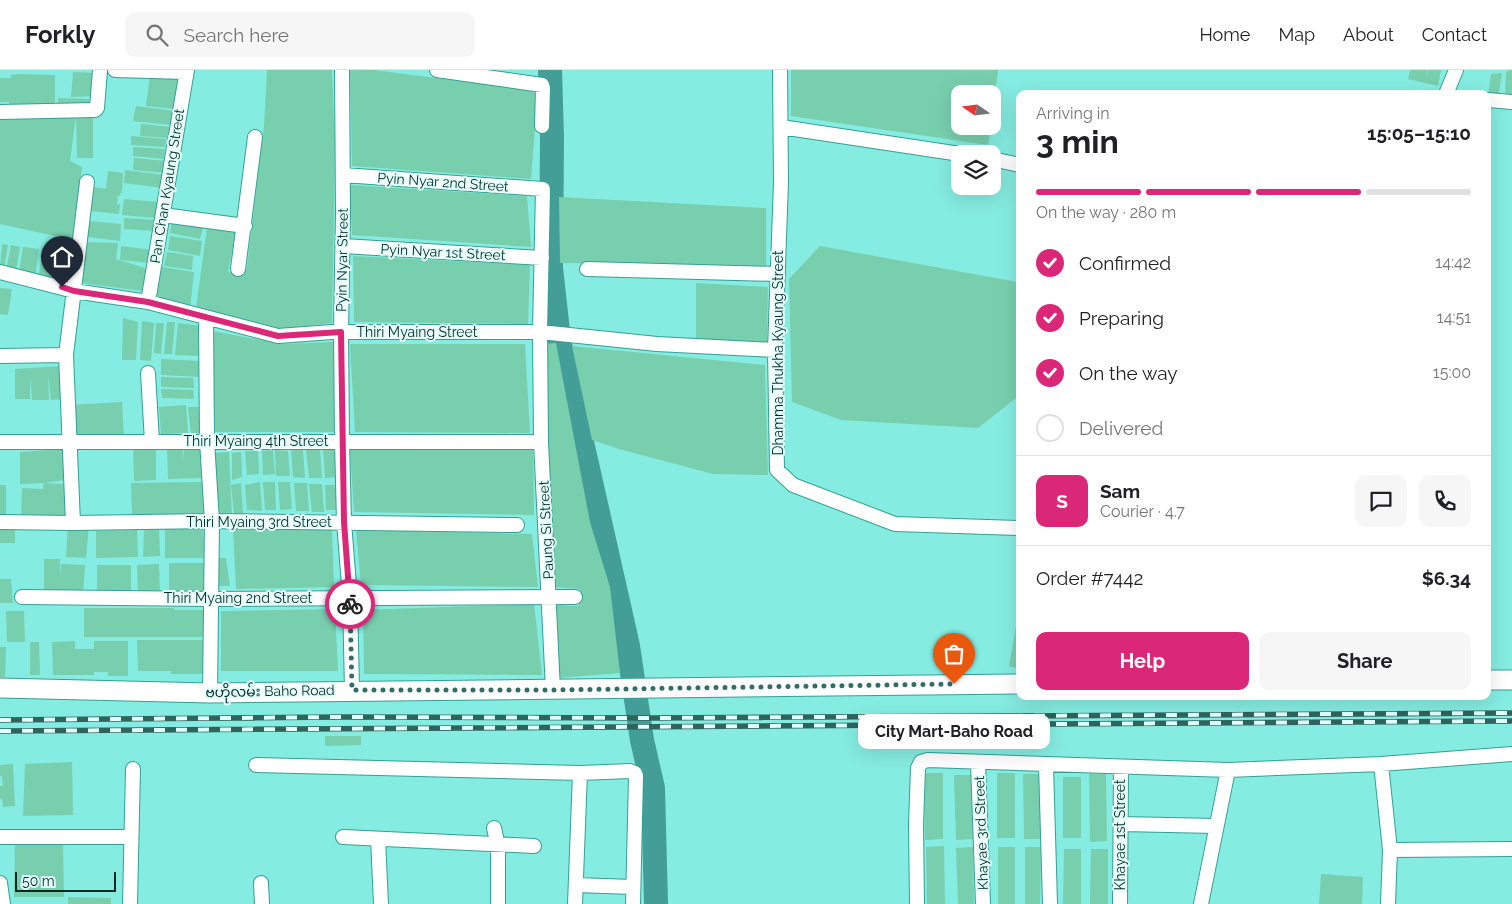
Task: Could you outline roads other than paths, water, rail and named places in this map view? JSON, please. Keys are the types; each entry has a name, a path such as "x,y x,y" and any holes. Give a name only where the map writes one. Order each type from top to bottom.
{"main road":[{"path":"1491,680 1512,680"},
{"name":"ဗဟိုလမ်း Baho Road","path":"0,688 210,693 1016,684"}],"street":[{"path":"0,112 95,110 97,108 100,70"},
{"path":"115,70 187,71"},
{"name":"Pyin Nyar Street","path":"342,70 342,441 344,522 350,598 352,690"},
{"path":"437,70 542,85 542,126"},
{"name":"Dhamma Thukha Kyaung Street","path":"780,70 781,127 775,350 777,470 793,485 895,524 1016,528"},
{"path":"1448,90 1456,70"},
{"name":"Pan Chan Kyaung Street","path":"148,302 187,71"},
{"path":"1491,100 1512,102"},
{"path":"781,127 951,153"},
{"path":"238,269 255,137"},
{"path":"1001,161 1016,164"},
{"name":"Pyin Nyar 2nd Street","path":"343,175 543,189 542,258"},
{"path":"73,523 66,356 87,182"},
{"path":"163,215 245,226"},
{"name":"Pyin Nyar 1st Street","path":"343,246 542,258"},
{"path":"542,258 552,333"},
{"path":"587,269 778,274"},
{"name":"Thiri Myaing Street","path":"0,272 74,291 148,302 278,336 341,332 552,333 657,344 775,350"},
{"path":"206,318 207,441 212,521 210,693"},
{"name":"Paung Si Street","path":"552,333 542,370 541,442 553,690"},
{"path":"0,356 66,356"},
{"path":"148,373 152,442"},
{"name":"Thiri Myaing 4th Street","path":"0,442 541,442"},
{"name":"Thiri Myaing 3rd Street","path":"0,522 212,521 517,525"},
{"name":"Thiri Myaing 2nd Street","path":"22,598 575,597"},
{"path":"916,904 916,824 918,768 920,762 928,760 1228,770 1381,764 1512,754"},
{"name":"Khayae 3rd Street","path":"978,762 983,904"},
{"path":"1046,764 1050,904"},
{"path":"1381,764 1390,850 1388,904"},
{"path":"256,765 392,767 580,774 630,770 635,773 633,904"},
{"name":"Khayae 1st Street","path":"1120,904 1121,767"},
{"path":"130,904 133,769"},
{"path":"1201,904 1228,770"},
{"path":"575,904 580,774"},
{"path":"1122,824 1216,826"},
{"path":"494,828 498,846 498,904"},
{"path":"0,837 131,837"},
{"path":"343,837 498,846 534,846"},
{"path":"378,839 381,904"},
{"path":"1390,850 1512,849"},
{"path":"0,883 4,904"},
{"path":"261,883 262,904"},
{"path":"576,885 633,887"}],"waterway":[{"path":"550,70 552,137 551,268 559,340 628,646 642,740 653,788 656,904"}],"railway":[{"path":"0,720 1512,713"},
{"path":"0,731 1512,721"}],"place":[{"name":"City Mart-Baho Road","path":"954,684"}]}
